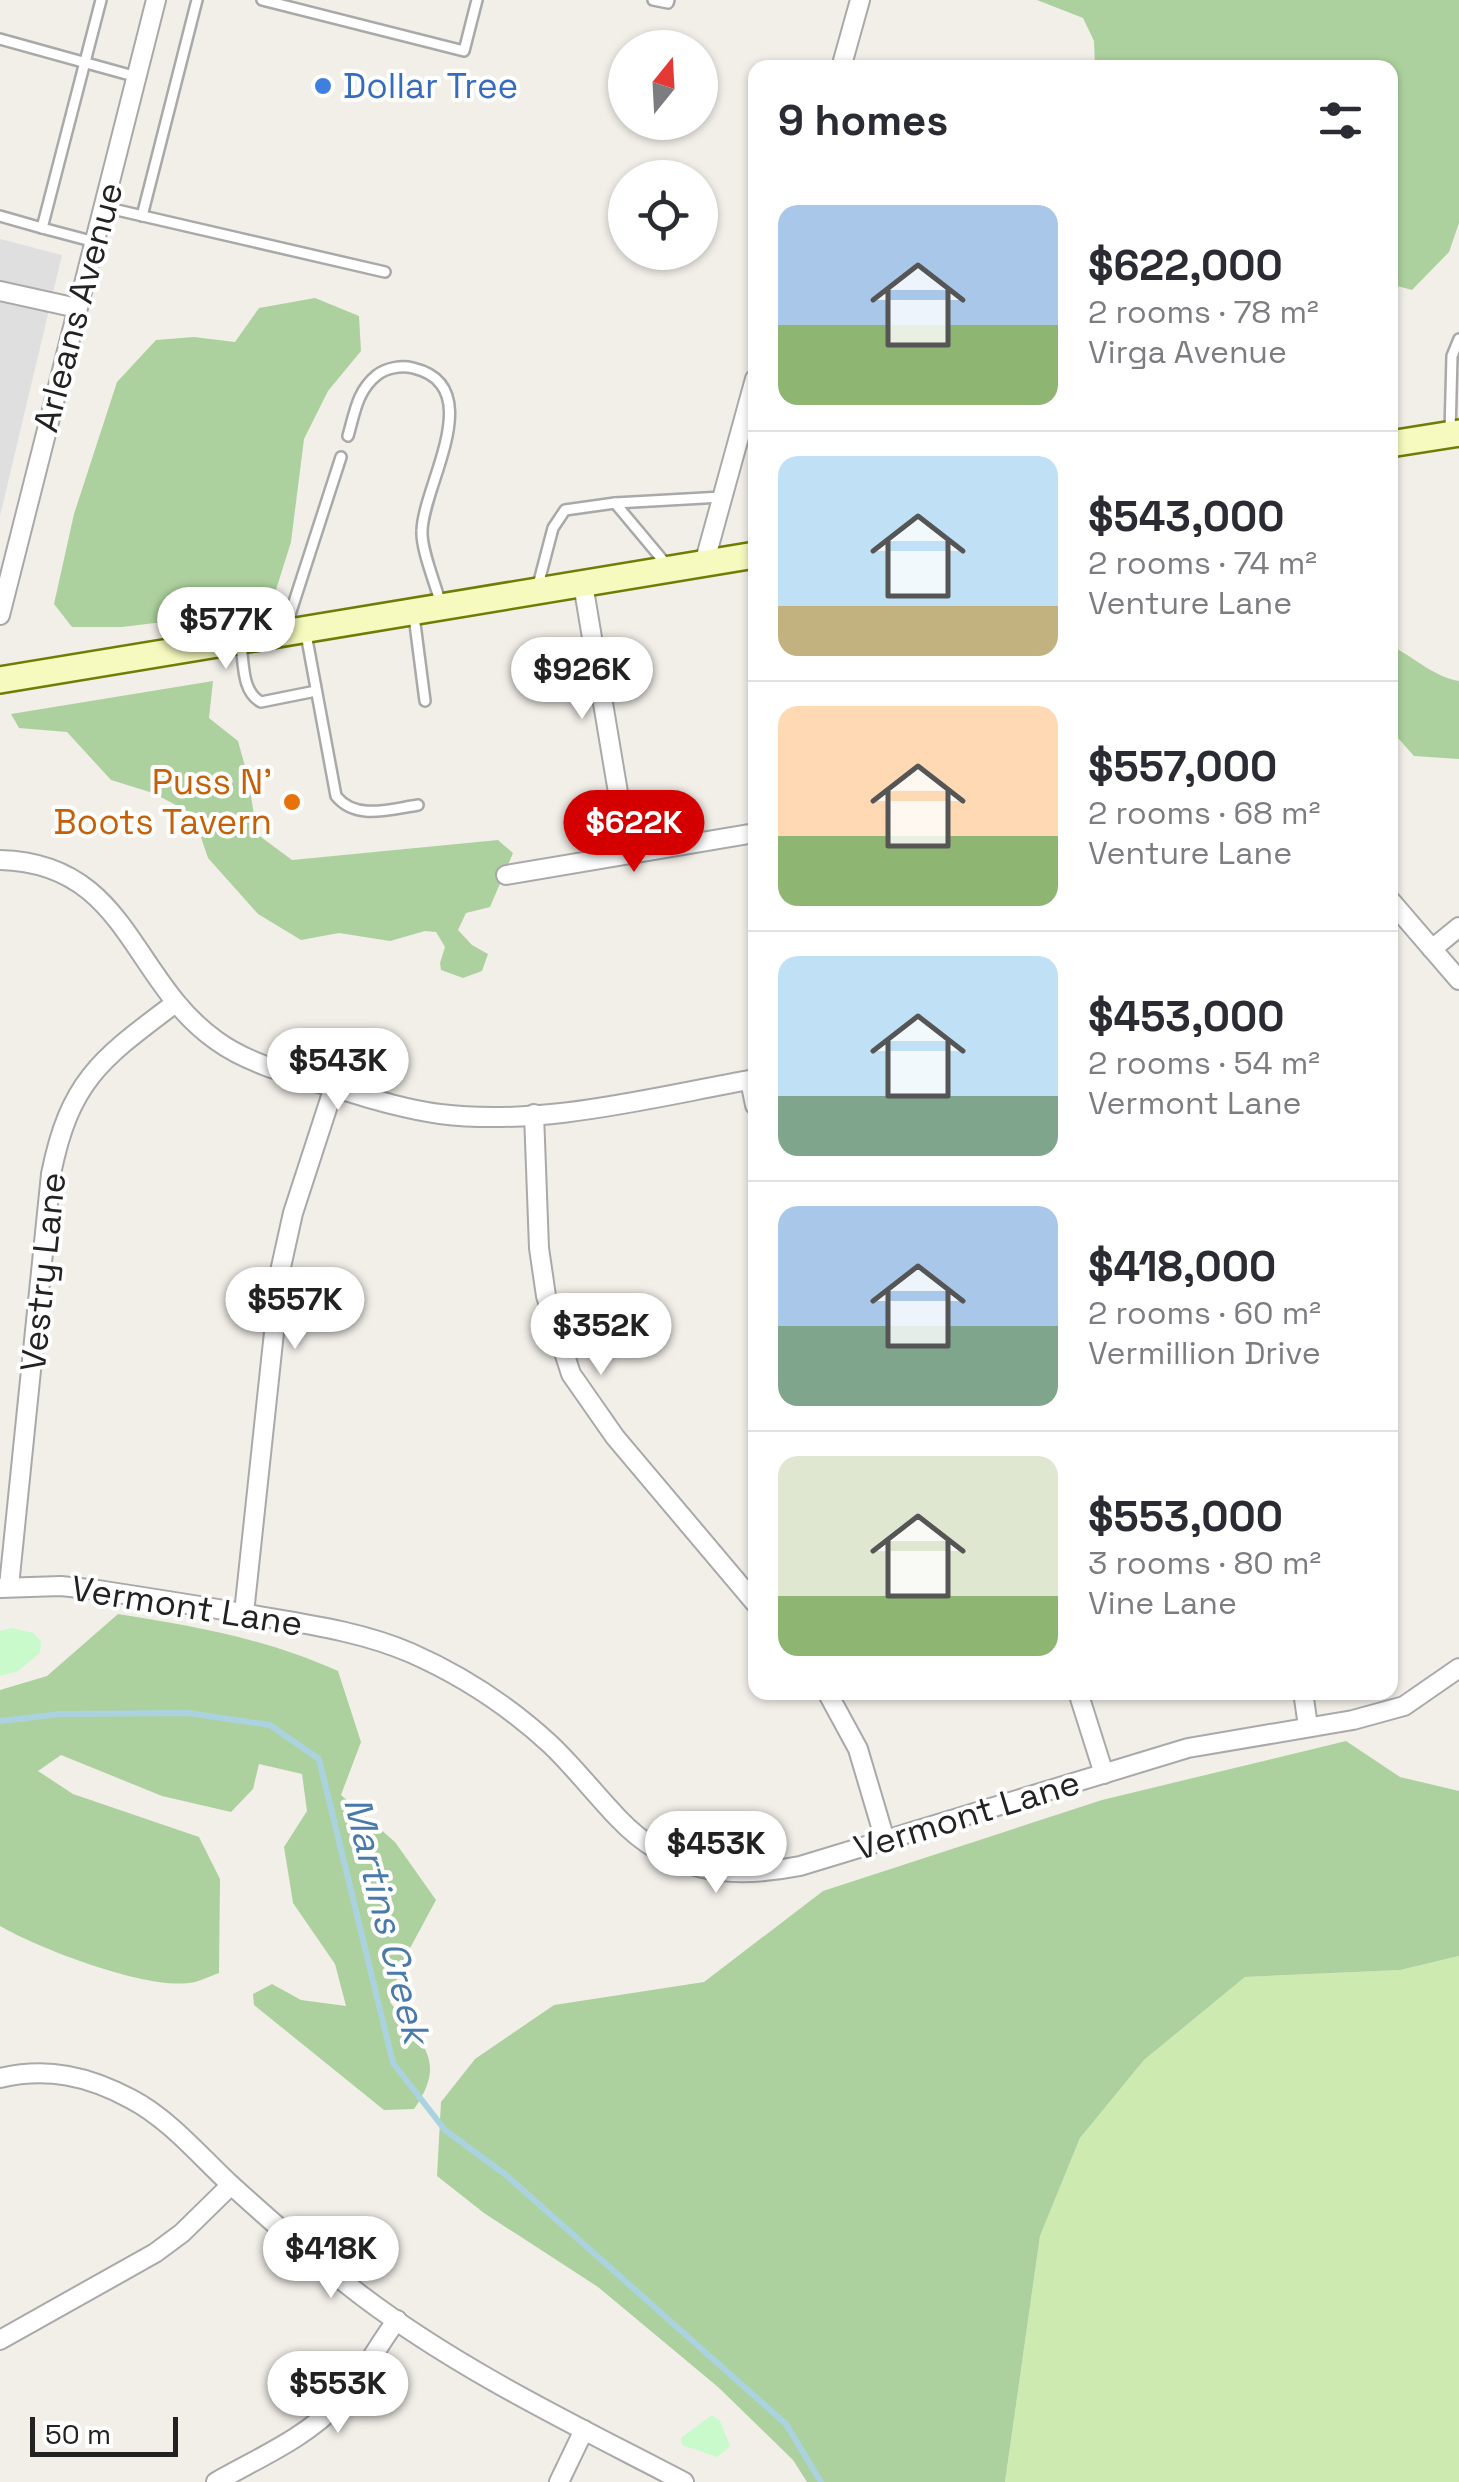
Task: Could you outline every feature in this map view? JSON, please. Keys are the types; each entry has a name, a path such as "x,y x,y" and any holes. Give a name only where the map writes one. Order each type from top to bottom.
{"main road":[{"path":"1398,443 1454,433"},
{"path":"0,680 748,557"}],"street":[{"name":"Arleans Avenue","path":"0,615 156,0"},
{"path":"843,60 860,0"},
{"path":"0,290 77,308"},
{"path":"704,564 748,404"},
{"path":"583,584 628,852"},
{"path":"506,874 748,834"},
{"path":"0,860 38,864 93,891 125,929 174,1004 221,1044 252,1060 334,1087 438,1114 474,1117 534,1114 748,1081"},
{"path":"1398,909 1459,980"},
{"path":"1432,949 1459,927"},
{"name":"Vestry Lane","path":"5,1587 51,1174 60,1133 84,1083 107,1057 174,1004"},
{"path":"244,1614 281,1266 293,1212 334,1087"},
{"path":"534,1114 539,1248 546,1296 571,1374 626,1450 748,1595"},
{"name":"Vermont Lane","path":"5,1587 98,1590 338,1630 385,1642 471,1684 547,1742 639,1837 688,1864 736,1875 768,1872 885,1840 1188,1748 1404,1706 1459,1668"},
{"path":"831,1700 858,1748 885,1840"},
{"path":"1081,1700 1104,1774"},
{"path":"1304,1700 1308,1726"},
{"path":"0,2078 58,2073 96,2082 136,2101 316,2258 397,2320 446,2353 684,2482"},
{"path":"0,2340 155,2252 182,2233 231,2185"},
{"path":"216,2482 295,2438 324,2417 356,2381 397,2320"},
{"path":"559,2482 584,2430"}],"lane":[{"path":"42,228 101,0"},
{"path":"142,216 197,0"},
{"path":"262,0 464,51 476,0"},
{"path":"654,0 668,4 669,0"},
{"path":"0,39 138,77"},
{"path":"104,207 385,272"},
{"path":"0,216 95,242"},
{"path":"1454,433 1452,356 1459,339"},
{"path":"348,436 362,388 384,370 409,366 427,373 442,386 451,422 422,532 442,608"},
{"path":"341,457 294,633 316,691 336,796 341,803 363,812 418,805"},
{"path":"536,592 553,528 565,510 722,497"},
{"path":"615,503 671,570"},
{"path":"413,613 425,702"},
{"path":"241,642 248,692 255,700 316,691"}],"shaded area":[{"path":"0,239 62,255 0,516"}],"green space":[{"path":"1037,0 1459,0 1459,223 1449,252 1412,290 1398,286 1398,60 1095,60 1094,41 1083,18"},
{"path":"315,298 359,316 361,351 328,391 304,439 291,542 270,609 122,627 72,627 54,604 74,514 117,382 156,340 194,337 235,342 259,308"},
{"path":"1398,650 1433,672 1459,681 1459,759 1414,756 1398,738"},
{"path":"213,681 209,718 238,741 257,834 292,860 498,840 513,853 490,907 466,913 458,930 488,954 482,971 463,978 441,970 445,947 436,932 425,931 390,941 339,933 301,940 258,914 208,858 193,814 153,793 111,780 67,732 19,728 11,714"},
{"path":"118,1614 230,1635 338,1671 361,1742 341,1795 395,1842 436,1900 402,1963 390,2002 420,2041 430,2064 424,2092 414,2109 384,2110 254,2005 253,1994 272,1984 301,2000 346,2006 335,1964 293,1903 284,1847 307,1811 302,1774 259,1764 253,1789 231,1812 162,1796 61,1755 38,1771 73,1794 199,1837 220,1879 219,1973 189,1983 146,1980 66,1956 0,1926 0,1690 47,1676"},
{"path":"11,1628 33,1633 41,1641 40,1653 18,1671 0,1676 0,1631"},
{"path":"1346,1741 1400,1777 1459,1791 1459,1956 1400,1970 1245,1977 1144,2060 1080,2138 1040,2236 1005,2482 807,2482 793,2460 718,2387 598,2287 484,2213 437,2176 441,2102 475,2059 554,2005 704,1982 823,1891 1102,1800"},
{"path":"1459,1956 1459,2482 1005,2482 1040,2236 1080,2138 1144,2060 1245,1977 1400,1970"},
{"path":"712,2415 720,2421 730,2446 717,2457 682,2445 681,2438"}],"waterway":[{"name":"Martins Creek","path":"0,1721 61,1714 188,1713 270,1725 319,1759 393,2063 445,2130 506,2175 786,2424 821,2482"}],"place":[{"name":"Dollar Tree","path":"323,86"},
{"name":"Puss N' Boots Tavern","path":"292,802"}]}
